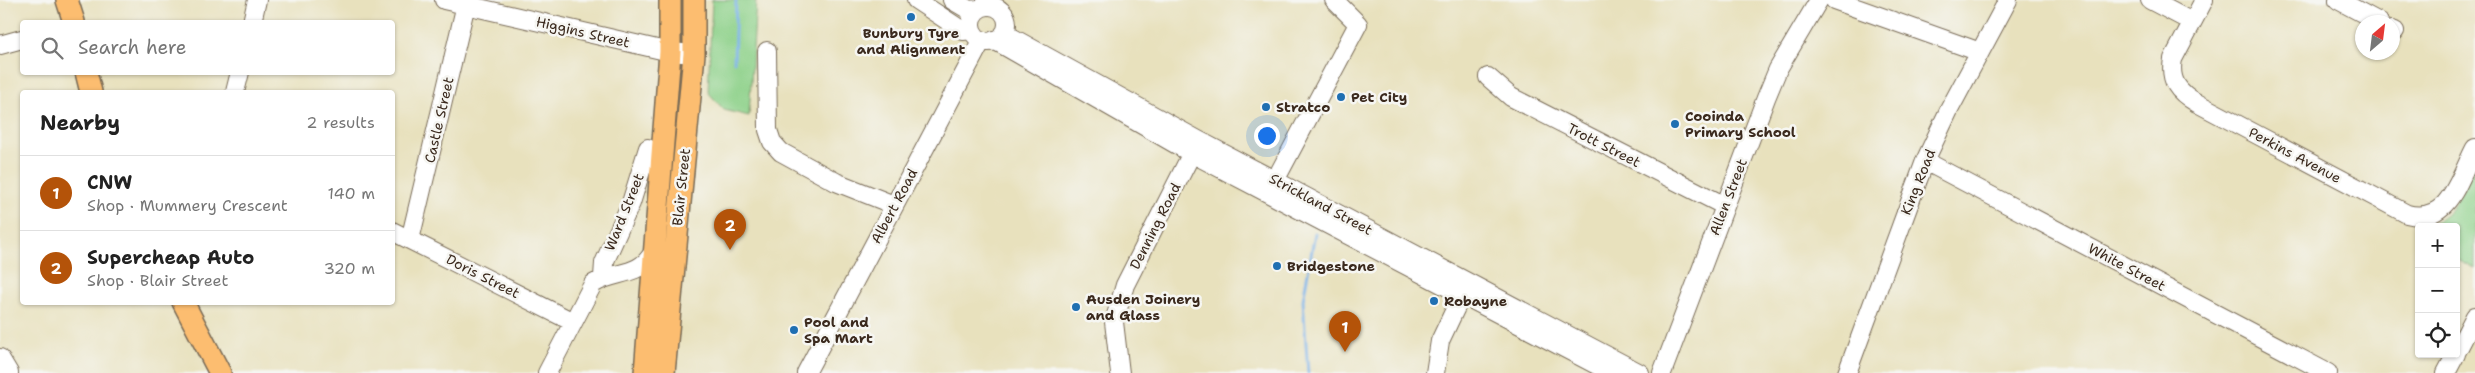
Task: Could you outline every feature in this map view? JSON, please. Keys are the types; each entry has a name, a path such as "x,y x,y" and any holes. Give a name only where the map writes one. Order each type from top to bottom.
{"main road":[{"path":"67,0 73,20"},
{"name":"Blair Street","path":"664,373 664,253 670,0"},
{"name":"Blair Street","path":"645,373 652,285 664,253 694,54 694,0"},
{"path":"87,75 90,90"},
{"path":"185,305 220,373"}],"street":[{"path":"252,20 257,0"},
{"name":"Higgins Street","path":"444,0 467,3 670,52 694,54"},
{"name":"Strickland Street","path":"916,0 963,31 988,36 1465,288 1640,373"},
{"path":"952,0 969,10 1002,5 1006,20 988,36"},
{"path":"1272,186 1358,24 1334,0"},
{"name":"Allen Street","path":"1662,373 1778,69 1819,0"},
{"path":"1834,0 1980,52"},
{"name":"King Road","path":"1847,373 1925,161 2008,0"},
{"path":"2150,0 2192,22"},
{"name":"Perkins Avenue","path":"2204,0 2173,59 2174,83 2184,95 2406,214 2421,217 2444,207 2475,148"},
{"path":"2338,0 2365,15"},
{"name":"Castle Street","path":"410,240 467,3"},
{"name":"Albert Road","path":"806,373 894,205 988,36 972,16 978,9"},
{"path":"0,45 20,40"},
{"path":"767,51 768,130 774,146 781,152 836,182 894,205"},
{"path":"236,90 239,75"},
{"name":"Trott Street","path":"1488,77 1511,97 1725,206"},
{"name":"Denning Road","path":"1120,373 1114,322 1125,285 1195,146"},
{"name":"Ward Street","path":"547,373 573,322 603,279 604,263 631,203 648,148"},
{"name":"White Street","path":"1925,161 2328,373"},
{"name":"Doris Street","path":"395,232 573,322"},
{"path":"603,279 628,274 649,260 664,253"},
{"path":"603,279 636,285 652,285"},
{"path":"1436,373 1440,341 1465,288"},
{"name":"Strickland Street","path":"1465,288 1612,373"},
{"path":"2460,346 2475,316"},
{"path":"0,358 9,373"},
{"path":"2446,373 2454,358"}],"green space":[{"path":"712,0 756,0 749,116 724,110 708,92"},
{"path":"2475,163 2475,269 2460,261 2460,223 2432,223 2448,213 2463,189"}],"waterway":[{"path":"734,62 736,0"},
{"path":"1308,373 1303,300 1315,233"}],"place":[{"name":"Bunbury Tyre and Alignment","path":"911,17"},
{"name":"Pet City","path":"1341,97"},
{"name":"Stratco","path":"1266,107"},
{"name":"Cooinda Primary School","path":"1675,124"},
{"name":"Supercheap Auto","path":"730,250"},
{"name":"Bridgestone","path":"1277,266"},
{"name":"Robayne","path":"1434,301"},
{"name":"Ausden Joinery and Glass","path":"1076,307"},
{"name":"Pool and Spa Mart","path":"794,330"},
{"name":"CNW","path":"1345,352"}]}
